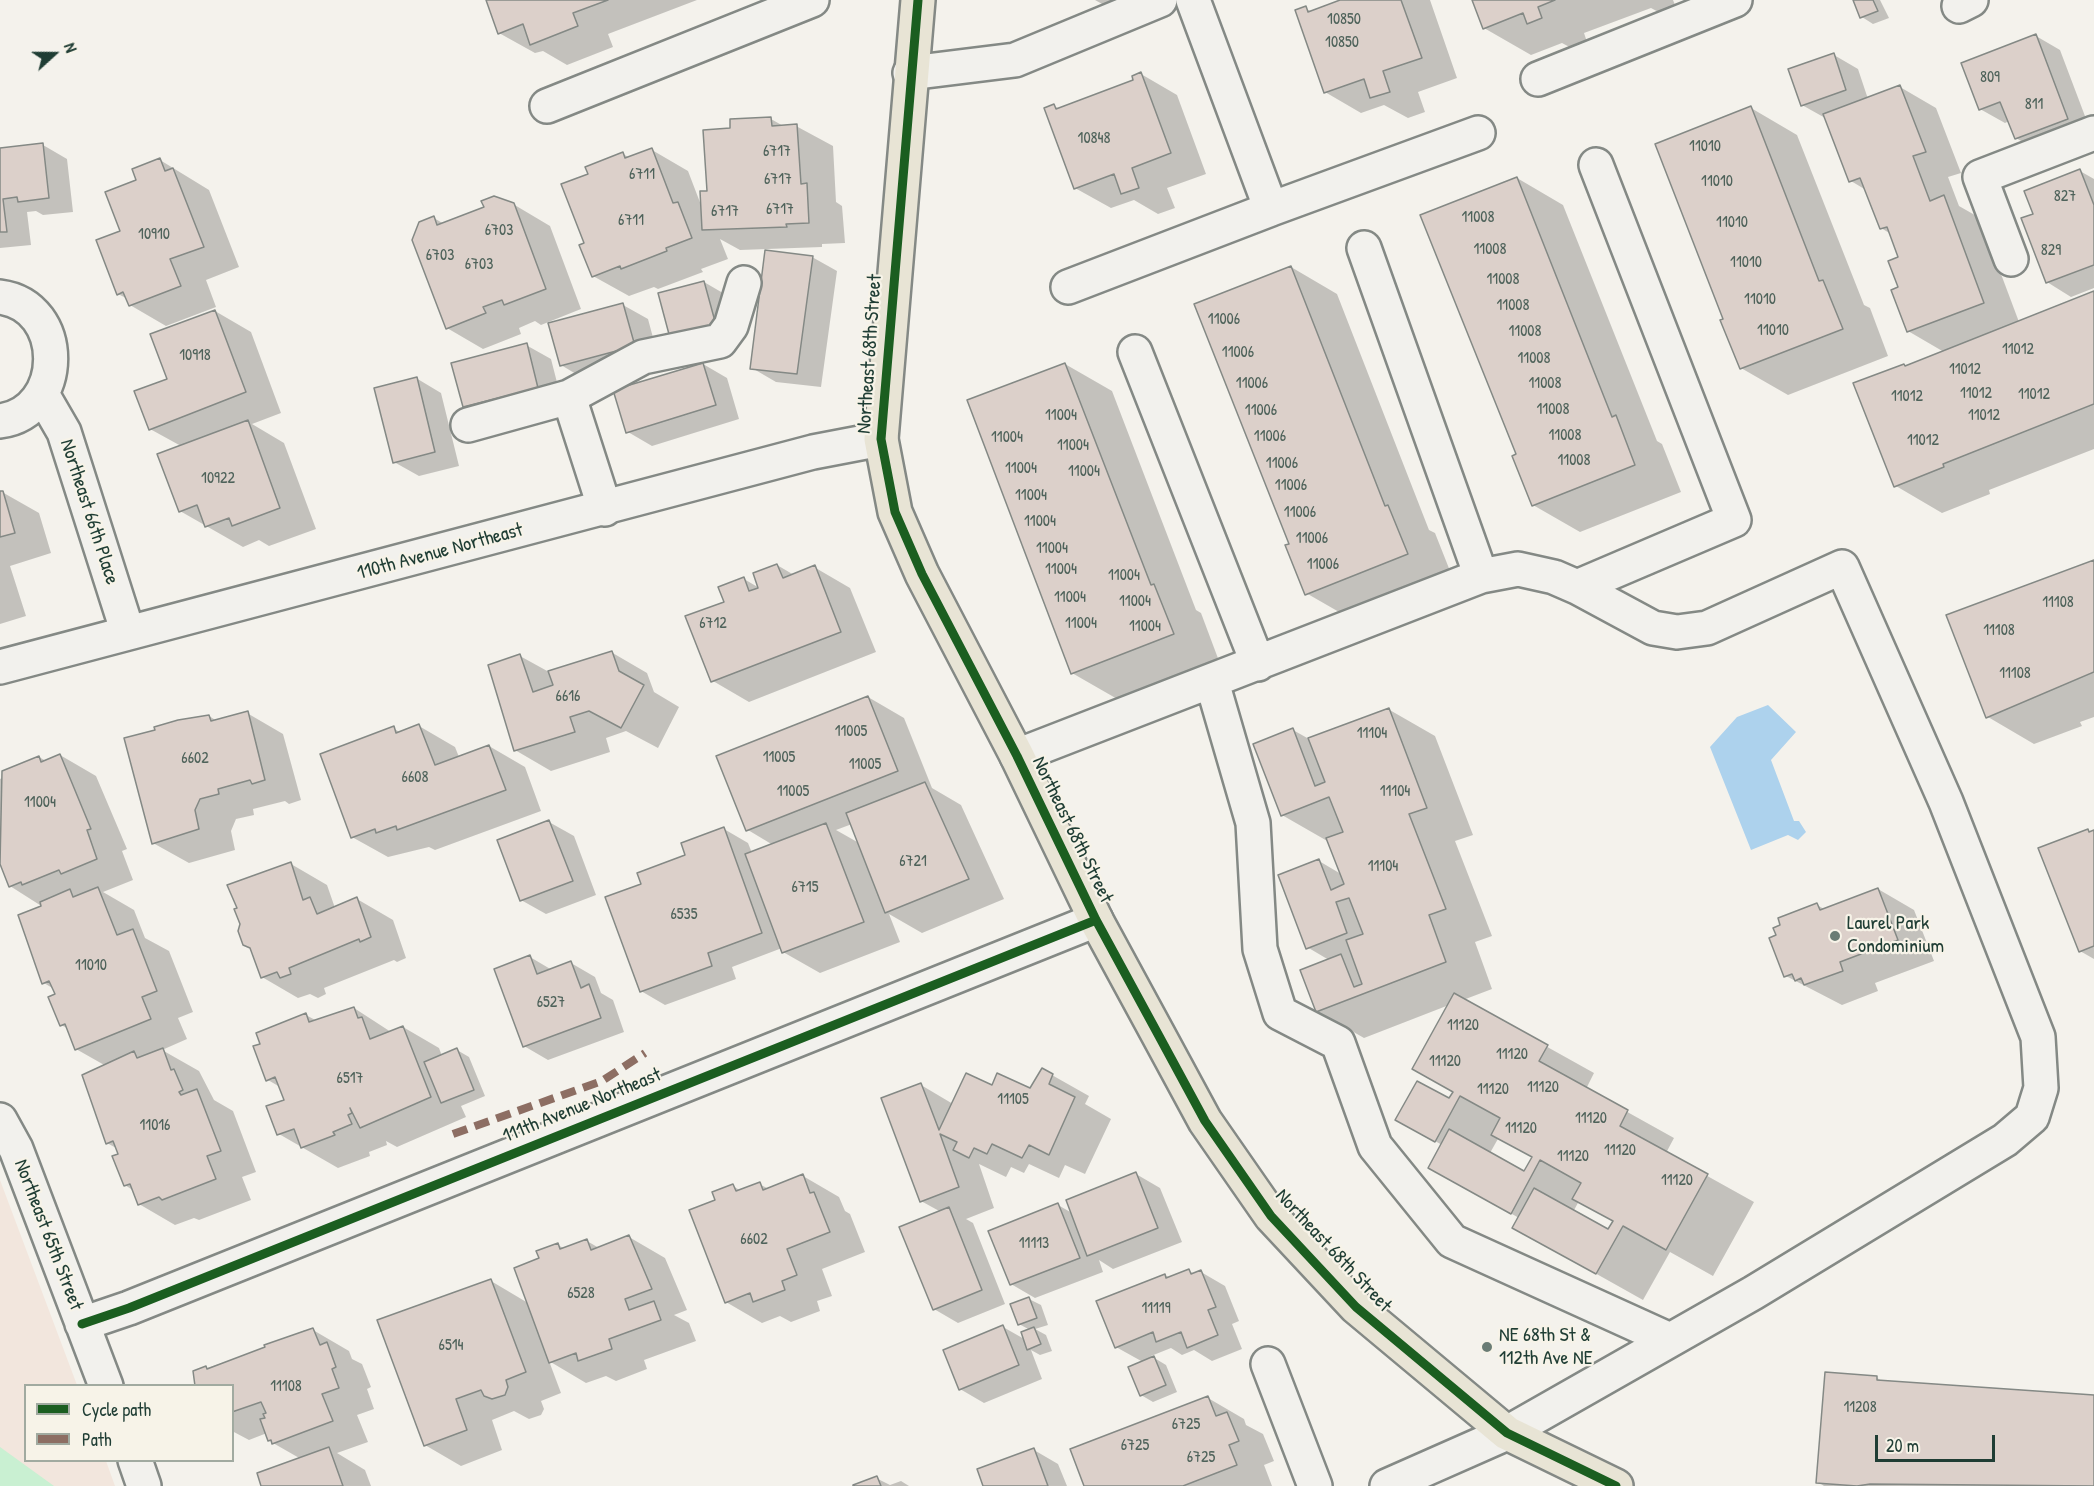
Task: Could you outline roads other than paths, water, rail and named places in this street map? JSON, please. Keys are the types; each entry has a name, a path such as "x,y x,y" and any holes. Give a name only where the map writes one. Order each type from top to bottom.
{"main road":[{"name":"Northeast 68th Street","path":"918,0 910,73 881,439 895,512 922,574 1017,756 1096,920 1206,1122 1271,1216 1356,1307 1507,1433 1616,1486"}],"street":[{"path":"547,106 812,0"},
{"path":"910,73 1015,60 1160,0"},
{"path":"1193,0 1271,209"},
{"path":"1538,79 1735,0"},
{"path":"1068,287 1478,133"},
{"path":"2011,259 1980,177 2094,133"},
{"path":"1577,587 1734,520 1596,165"},
{"path":"1364,248 1481,576"},
{"path":"468,425 569,398 643,357 720,341 731,326 744,283"},
{"path":"0,297 23,305 38,318 48,336 52,355 50,375 42,394 28,410 8,420 0,421"},
{"path":"1135,352 1258,664"},
{"name":"Northeast 66th Place","path":"42,394 64,432 128,633"},
{"path":"569,398 605,509"},
{"name":"110th Avenue Northeast","path":"0,667 605,509 813,452 881,439"},
{"path":"1017,756 1481,576 1518,570 1554,578 1577,587 1653,628 1677,632 1707,628 1842,567 1946,802 2038,1037 2041,1088 2032,1117 2005,1140 1670,1340 1507,1433 1388,1486"},
{"path":"1212,682 1253,823 1260,949 1280,1013 1338,1043 1375,1146 1452,1241 1670,1340"},
{"name":"111th Avenue Northeast","path":"82,1324 129,1308 1096,920"},
{"name":"Northeast 65th Street","path":"0,1120 16,1149 105,1384"},
{"path":"1268,1364 1315,1486"},
{"path":"135,1462 144,1486"}],"water":[{"path":"1768,705 1796,732 1771,760 1794,821 1799,821 1806,832 1798,840 1788,835 1751,850 1710,747 1737,717"}],"place":[{"name":"Laurel Park Condominium","path":"1835,936"},
{"name":"NE 68th St & 112th Ave NE","path":"1487,1347"}]}
